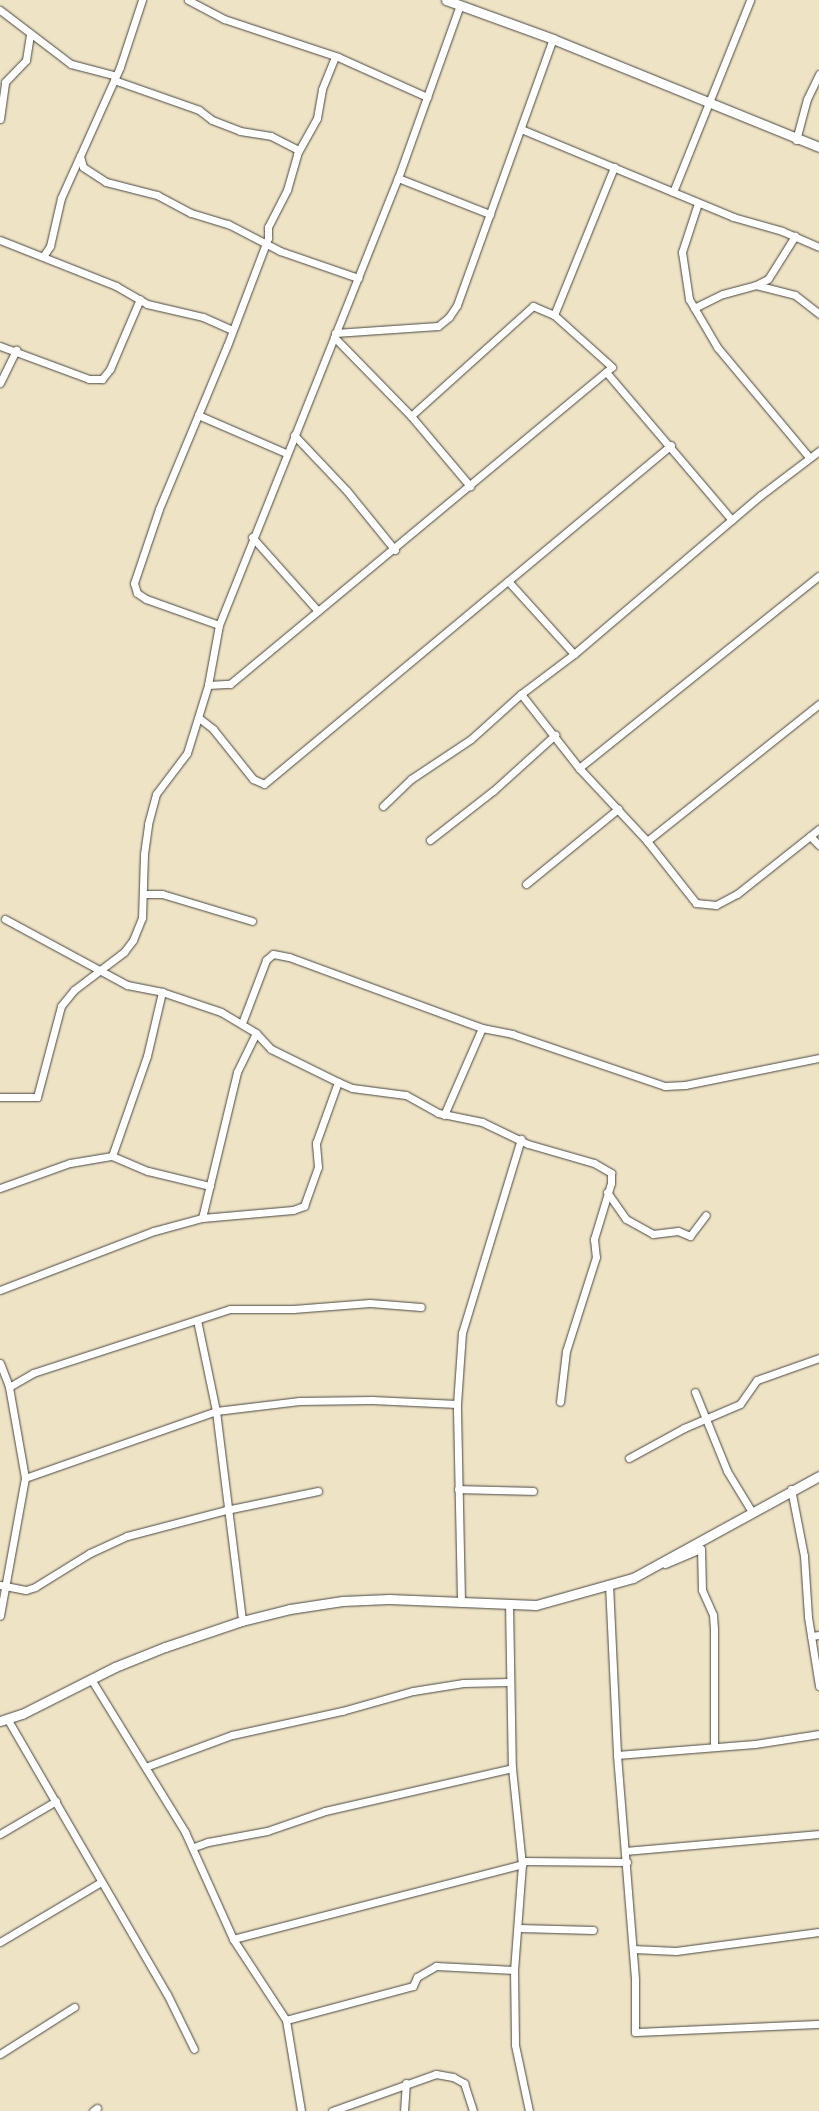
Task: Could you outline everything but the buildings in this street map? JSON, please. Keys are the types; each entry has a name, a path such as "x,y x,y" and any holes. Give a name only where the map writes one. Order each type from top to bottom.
{"street":[{"path":"44,255 50,246 61,198 120,67 142,0"},
{"path":"188,0 224,19 336,56 426,97"},
{"path":"446,0 553,39 709,102 796,140 819,147"},
{"path":"673,192 709,102 734,32 750,0"},
{"path":"0,1097 37,1097 61,1006 97,970 124,952 133,940 142,918 145,894 144,854 156,794 187,753 208,685 219,625 286,452 398,178 460,5"},
{"path":"0,10 71,64 114,77 199,110 212,120 240,131 270,136 299,150"},
{"path":"0,119 5,82 26,60 30,34"},
{"path":"334,335 438,326 457,305 553,39"},
{"path":"219,625 146,599 137,593 134,582 159,509 265,244 268,227 287,190 299,150 317,118 322,90 336,56"},
{"path":"796,140 808,99 819,74"},
{"path":"521,130 614,167 698,204 795,236 819,247"},
{"path":"80,156 80,163 87,172 106,182 157,195 191,213 228,224 265,244 358,278"},
{"path":"554,314 614,167"},
{"path":"398,178 490,214"},
{"path":"698,204 682,252 684,275 694,308 717,347 809,457"},
{"path":"694,308 723,294 756,285 768,279 795,236"},
{"path":"0,240 44,255 140,299 147,304 203,317 232,330"},
{"path":"756,285 795,295 819,314"},
{"path":"0,346 16,350 89,379 102,379 110,369 140,299"},
{"path":"208,685 230,684 395,550 612,368 554,314 533,306 411,416"},
{"path":"334,335 411,416 470,486"},
{"path":"0,383 16,350"},
{"path":"606,372 671,445 732,520"},
{"path":"198,415 286,452"},
{"path":"294,435 347,491 395,550"},
{"path":"199,718 214,729 257,783 264,784 671,445"},
{"path":"383,806 411,778 471,739 520,694 574,654 732,520 809,457 819,451"},
{"path":"252,537 318,611"},
{"path":"579,768 819,576"},
{"path":"508,581 574,654"},
{"path":"520,694 556,735 579,768 646,842 689,898 704,907 716,906 737,894 819,829"},
{"path":"646,842 819,704"},
{"path":"430,840 493,791 556,735"},
{"path":"526,884 618,809"},
{"path":"810,836 819,845"},
{"path":"145,894 162,894 252,921"},
{"path":"5,919 127,985 162,992 222,1012 256,1033 271,1049 338,1082 406,1096 444,1115 475,1120 521,1139 594,1163 611,1173 611,1183 594,1238 596,1257 566,1351 560,1402"},
{"path":"242,1023 266,960 273,954 289,957 405,998 482,1028 512,1034 665,1086 685,1086 819,1058"},
{"path":"112,1156 147,1056 162,992"},
{"path":"444,1115 482,1028"},
{"path":"202,1218 237,1072 256,1033"},
{"path":"0,1290 154,1231 202,1218 293,1210 304,1206 318,1167 316,1143 338,1082"},
{"path":"461,1601 457,1404 462,1333 521,1139"},
{"path":"0,1188 70,1163 112,1156 148,1171 210,1186"},
{"path":"607,1192 626,1219 653,1234 678,1231 690,1236 706,1215"},
{"path":"9,1387 33,1373 230,1309 293,1309 370,1303 421,1307"},
{"path":"197,1320 216,1411 226,1510 242,1620"},
{"path":"629,1458 740,1404 757,1380 819,1358"},
{"path":"0,1362 9,1387 25,1478 3,1586 0,1616"},
{"path":"695,1392 704,1421 728,1471 752,1512"},
{"path":"25,1478 216,1411 299,1401 372,1400 457,1404"},
{"path":"633,1578 791,1489 819,1476"},
{"path":"458,1489 532,1491"},
{"path":"791,1489 804,1556 811,1636 819,1686"},
{"path":"3,1586 35,1587 90,1554 127,1536 226,1510 318,1491"},
{"path":"194,2049 167,1994 100,1882 56,1801 4,1720 156,1651 242,1620 342,1602 461,1601 536,1605 633,1578 701,1549 702,1590 712,1615 714,1630 714,1747"},
{"path":"609,1584 617,1755 633,1949 636,2032 819,2024"},
{"path":"509,1603 512,1768 522,1863 519,1928 514,1970 515,2045 529,2111"},
{"path":"811,1636 819,1635"},
{"path":"91,1679 148,1766 194,1847 233,1938 286,2020 301,2111"},
{"path":"148,1766 232,1734 342,1711 412,1691 463,1683 510,1682"},
{"path":"617,1755 714,1747 819,1734"},
{"path":"194,1847 208,1842 267,1831 324,1811 512,1768"},
{"path":"0,1834 56,1801"},
{"path":"625,1850 819,1834"},
{"path":"233,1938 522,1863 627,1862"},
{"path":"0,1942 100,1882"},
{"path":"519,1928 593,1930"},
{"path":"633,1949 684,1950 819,1932"},
{"path":"286,2020 412,1986 417,1977 436,1966 514,1970"},
{"path":"0,2054 74,2007"},
{"path":"332,2111 406,2083 436,2074 453,2076 464,2083 473,2111"},
{"path":"404,2111 406,2083"}]}
